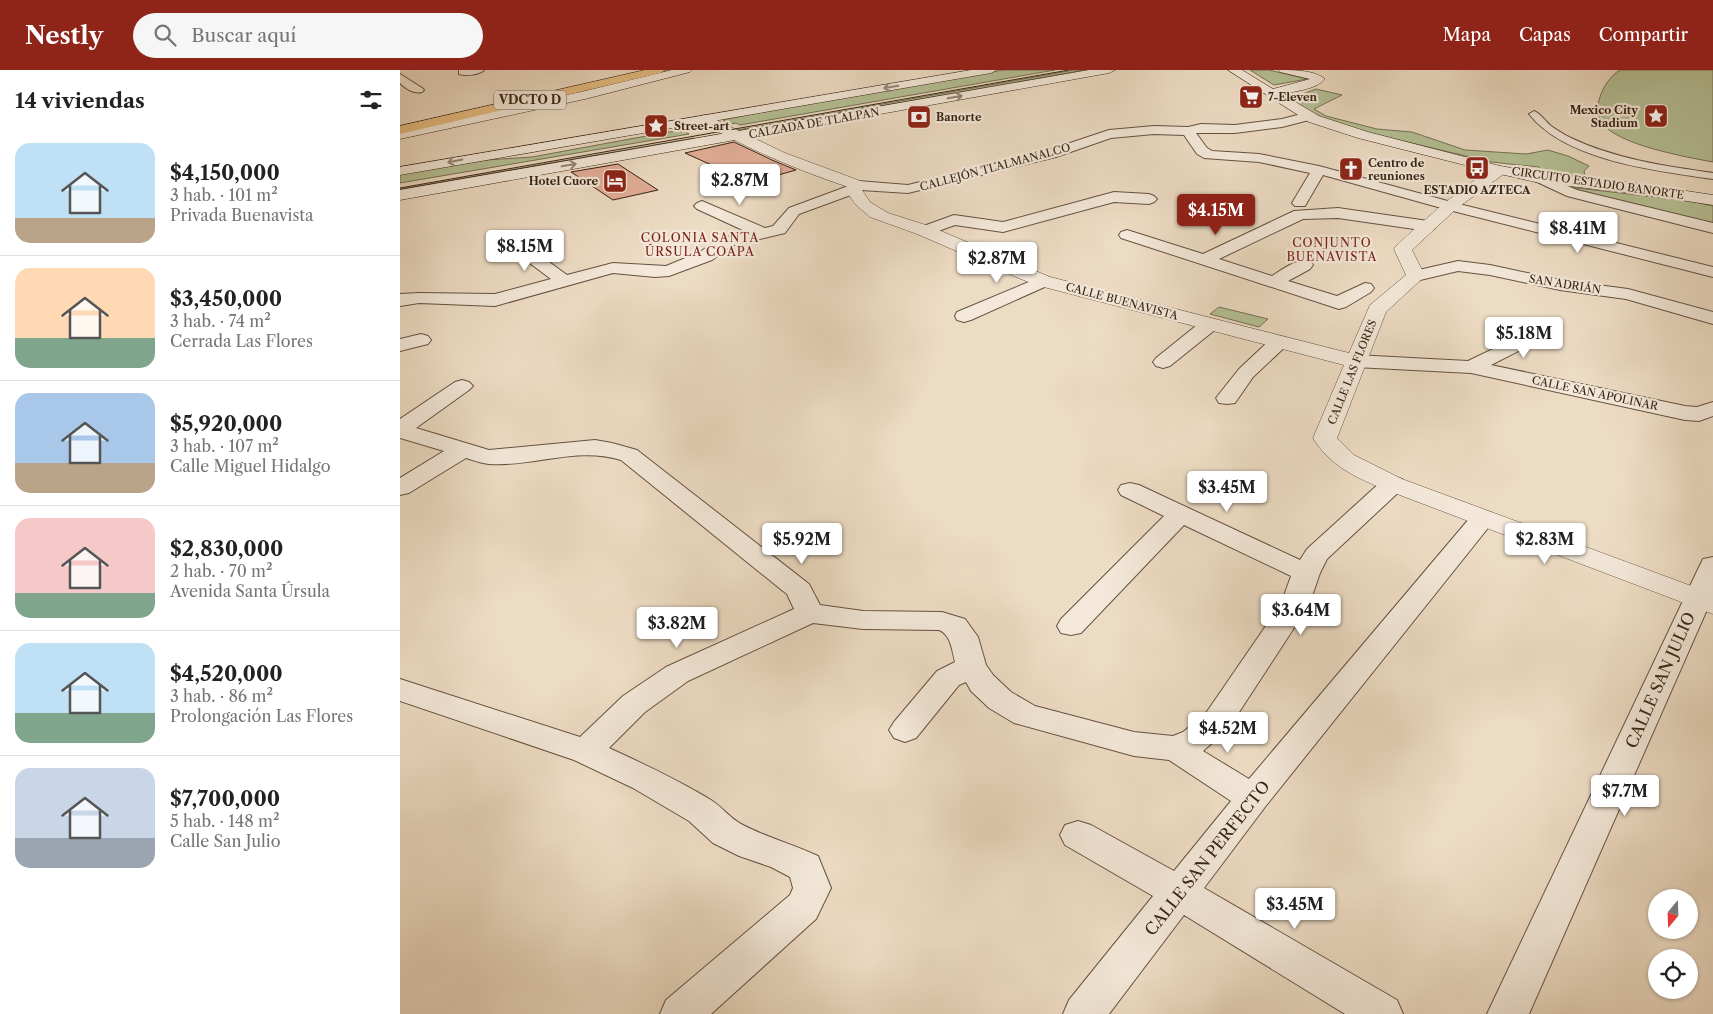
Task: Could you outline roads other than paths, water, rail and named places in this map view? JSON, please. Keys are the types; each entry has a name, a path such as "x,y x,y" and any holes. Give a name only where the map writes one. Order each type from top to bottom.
{"highway":[{"path":"516,99 539,90 627,70"},
{"name":"VDCTO D","path":"400,126 642,70"},
{"name":"VDCTO D","path":"400,130 660,70"},
{"path":"565,92 600,87 673,70"}],"main road":[{"path":"400,118 612,70"},
{"path":"400,135 576,97 686,70"},
{"path":"948,77 966,70"},
{"name":"CALZADA DE TLALPAN","path":"400,171 991,70"},
{"name":"CALZADA DE TLALPAN","path":"400,196 1109,70"},
{"name":"CIRCUITO ESTADIO BANORTE","path":"1234,70 1309,116 1334,127 1356,133 1500,170 1540,178 1634,188 1713,200"},
{"path":"1271,93 1317,82 1319,79 1314,76 1284,70"},
{"path":"706,119 734,137 856,187"},
{"path":"480,156 502,158 530,156 675,130 689,130 717,136 734,137"},
{"path":"1416,276 1403,249 1450,206 1500,170"},
{"name":"CALLE BUENAVISTA","path":"856,187 857,197 870,210 881,216 924,231 1043,280 1209,325 1356,361"},
{"name":"CALLE LAS FLORES","path":"1393,484 1363,471 1342,458 1330,448 1326,438 1377,309 1416,276"},
{"path":"1393,484 1705,603"}],"street":[{"path":"463,72 479,70"},
{"path":"402,81 418,90"},
{"path":"1534,114 1540,123 1576,144 1618,158 1713,176"},
{"name":"CALLEJÓN TLALMANALCO","path":"856,187 908,189 1051,154 1109,134 1154,130 1188,131 1201,128 1236,129 1282,123 1309,116"},
{"path":"1188,131 1202,151 1209,155 1259,158 1319,170 1450,206 1705,270 1713,256"},
{"path":"1051,154 1076,161"},
{"path":"1300,204 1319,170"},
{"path":"1540,178 1572,193 1713,228"},
{"path":"400,284 406,299 495,300 613,268 655,272 669,271 706,256 726,242 779,230 794,211 856,187"},
{"path":"924,231 950,220 1003,227 1114,197 1149,199"},
{"path":"702,206 765,234"},
{"path":"1204,260 1300,214 1338,213 1428,226"},
{"path":"1127,235 1339,303 1365,288"},
{"path":"506,238 564,281"},
{"path":"1273,282 1304,265"},
{"name":"SAN ADRIÁN","path":"1416,276 1458,266 1490,270 1560,285 1628,294 1713,318"},
{"path":"964,316 1043,280"},
{"path":"1163,362 1209,325"},
{"path":"1471,367 1551,327"},
{"path":"400,345 421,340"},
{"path":"1227,398 1246,373 1279,342"},
{"name":"CALLE SAN APOLINAR","path":"1356,361 1471,367 1685,413 1699,414 1713,409"},
{"path":"400,430 462,386"},
{"path":"400,430 488,457 504,457 582,447 617,450 629,455 794,585 799,590 810,613"},
{"path":"400,488 463,450"},
{"path":"1177,749 1196,740 1217,721 1295,606 1306,573 1316,555 1393,484"},
{"path":"1130,490 1306,573"},
{"path":"1071,626 1180,514"},
{"name":"CALLE SAN PERFECTO","path":"1084,1014 1253,798 1483,518"},
{"name":"CALLE SAN JULIO","path":"1508,1014 1705,603 1713,565"},
{"path":"586,750 634,704 654,688 677,674 810,613 863,620 942,621 956,626 963,637 971,666 982,683 1025,716 1134,744 1177,749 1197,764 1253,798"},
{"path":"905,730 948,678 971,666"},
{"path":"400,690 586,750 645,779 701,811 726,834 752,846 784,856 805,867 812,888 803,907 681,1014"},
{"path":"1078,835 1180,893 1382,1014"}],"tram line":[{"path":"400,188 1069,70"}],"place":[{"name":"7-Eleven","path":"1251,97"},
{"name":"Mexico City Stadium","path":"1656,116"},
{"name":"Banorte","path":"919,117"},
{"name":"Street-art","path":"656,126"},
{"name":"ESTADIO AZTECA","path":"1477,168"},
{"name":"Centro de reuniones","path":"1351,169"},
{"name":"Hotel Cuore","path":"615,181"}],"district":[{"name":"COLONIA SANTA ÚRSULA COAPA","path":"700,245"},
{"name":"CONJUNTO BUENAVISTA","path":"1332,250"}]}
